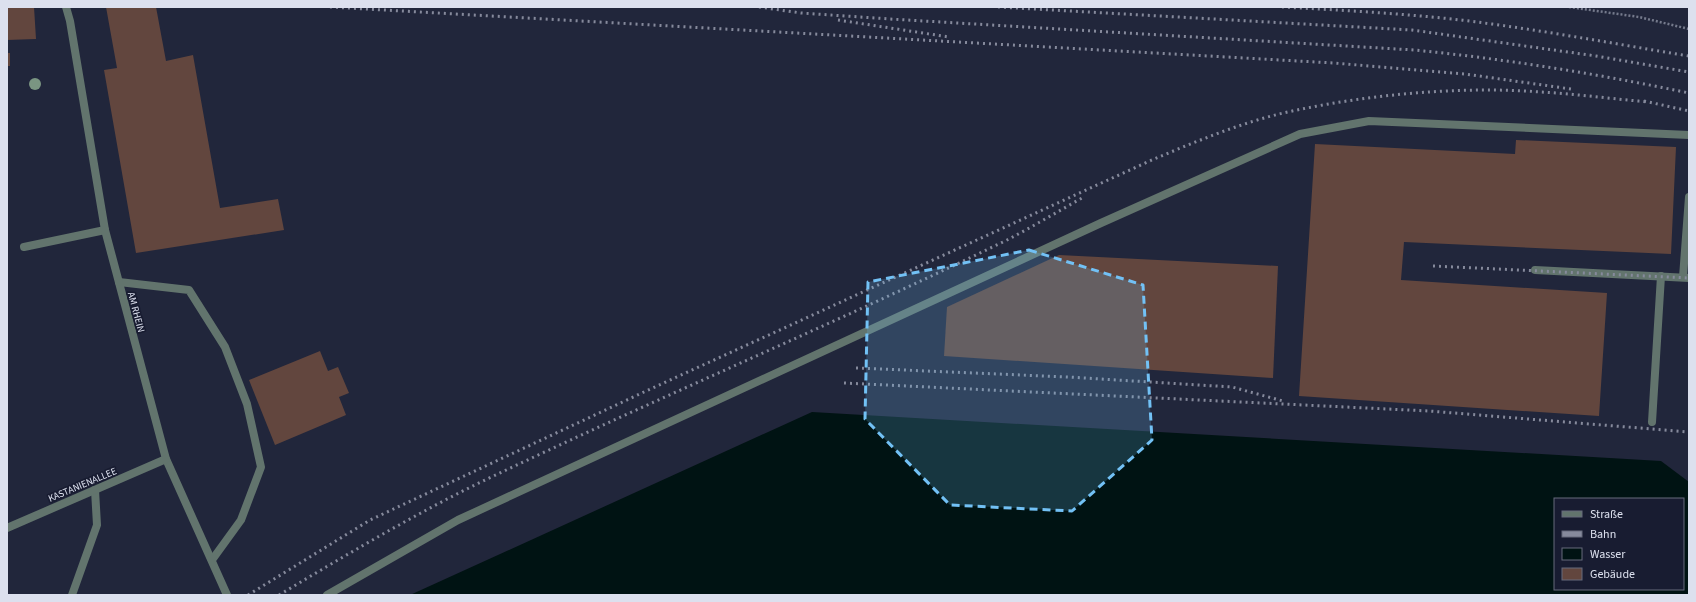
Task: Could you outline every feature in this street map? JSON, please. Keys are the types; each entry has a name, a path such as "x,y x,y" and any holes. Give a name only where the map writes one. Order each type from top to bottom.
{"street":[{"name":"AM RHEIN","path":"66,7 70,21 105,230 166,459 227,595"},
{"name":"AM RHEIN","path":"70,21 71,7"},
{"path":"327,595 458,520 1101,223 1300,134 1369,121 1689,135"},
{"path":"1535,270 1686,278 1689,197"},
{"path":"24,247 105,230"},
{"path":"1652,422 1661,276"},
{"path":"119,282 189,290 225,347 247,404 261,467 241,520 212,560"},
{"name":"KASTANIENALLEE","path":"7,528 166,459"},
{"path":"72,595 97,525 95,490"}],"path":[{"path":"1569,7 1639,17 1689,29"}],"highlighted area":[{"path":"1029,250 1143,285 1152,440 1072,511 950,505 865,419 868,282"}],"water":[{"path":"812,412 1661,461 1689,482 1689,595 410,595"}],"building":[{"path":"7,7 34,7 36,39 7,40"},
{"path":"106,7 156,7 166,61 193,55 220,208 278,199 284,230 136,253 104,70 117,68"},
{"path":"7,53 10,53 10,66 7,66"},
{"path":"1516,140 1676,147 1671,254 1404,242 1401,280 1607,293 1599,416 1299,396 1315,144 1515,154"},
{"path":"1059,255 1278,266 1273,378 944,356 947,307"},
{"path":"320,351 328,371 338,367 349,393 339,397 346,415 275,445 249,380"}],"railway":[{"path":"330,7 1334,63 1465,74 1571,89"},
{"path":"759,7 801,13 890,19 1414,50 1552,68 1689,93"},
{"path":"998,7 1412,30 1596,56 1689,72"},
{"path":"1282,7 1388,13 1452,19 1541,31 1689,56"},
{"path":"838,20 949,37"},
{"path":"248,595 370,520 644,392 1154,159 1224,131 1278,114 1326,104 1418,93 1511,90 1649,102"},
{"path":"1644,101 1689,111"},
{"path":"279,595 405,521 483,481 942,271 1007,240 1082,198"},
{"path":"1433,266 1689,278"},
{"path":"856,368 1068,377 1232,387 1283,401"},
{"path":"844,383 1429,411 1689,432"}]}
